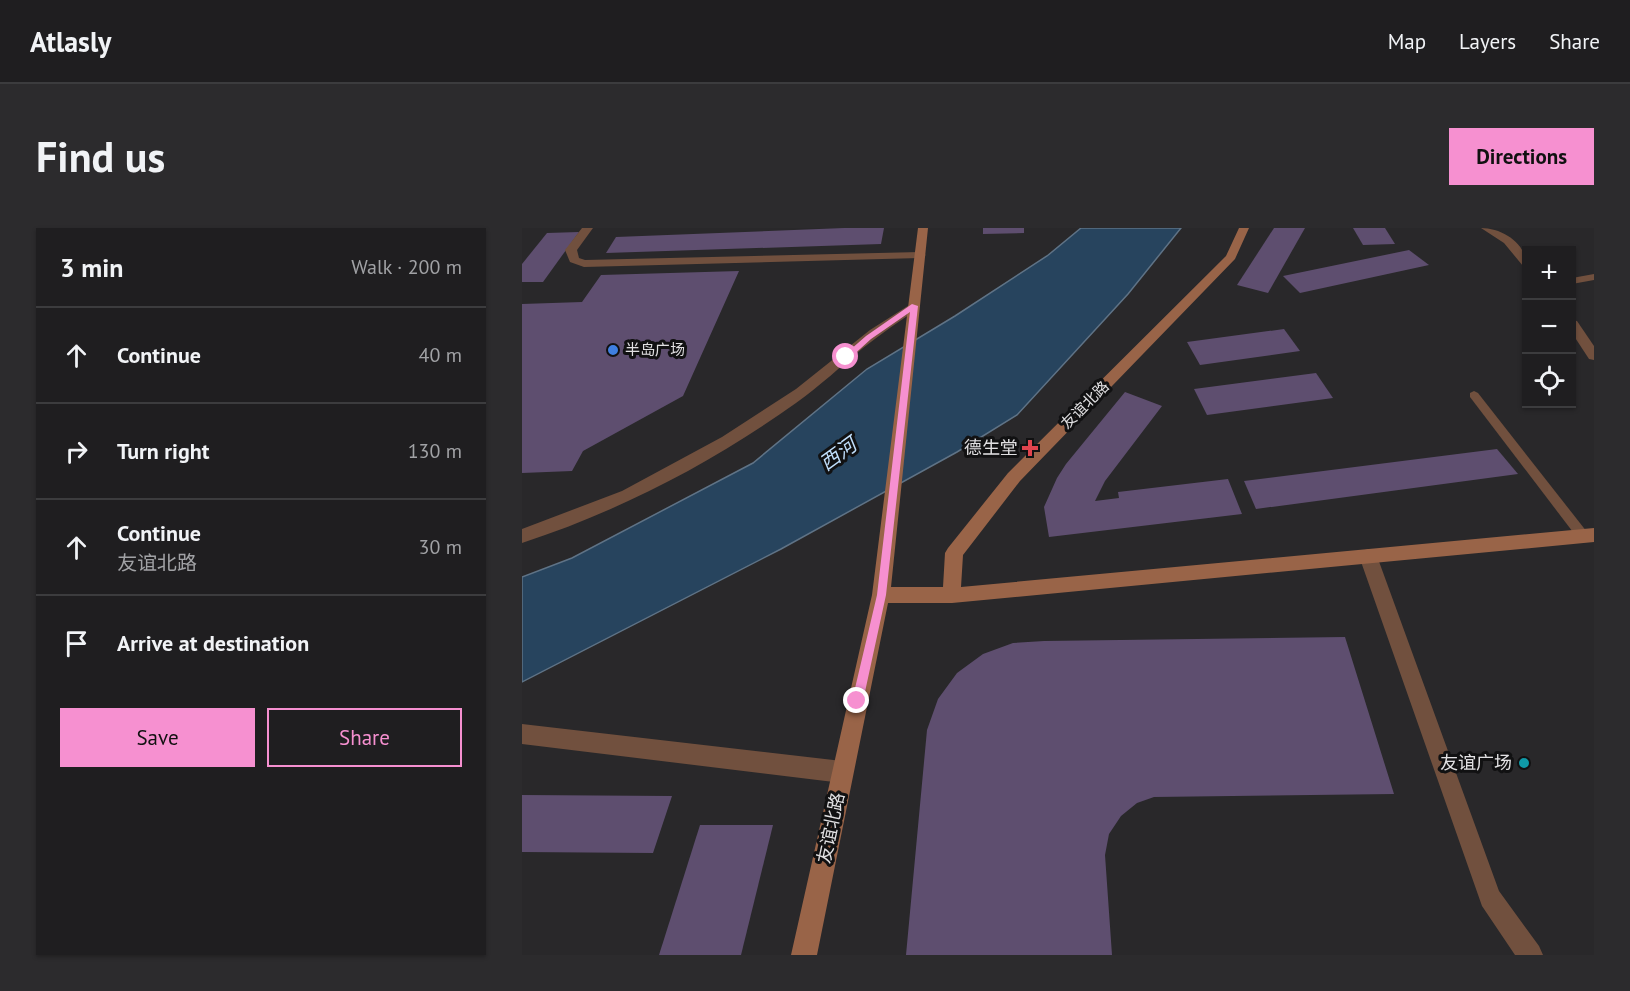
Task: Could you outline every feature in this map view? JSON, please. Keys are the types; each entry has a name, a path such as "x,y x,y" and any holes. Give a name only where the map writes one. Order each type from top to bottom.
{"main road":[{"name":"友谊北路","path":"804,955 881,595 923,228"},
{"name":"友谊北路","path":"952,595 954,553 1014,477 1231,256 1244,228"},
{"path":"881,595 952,595 1589,536"}],"street":[{"path":"588,228 572,250 574,260 584,264 920,255"},
{"path":"1486,228 1508,241 1522,258"},
{"path":"522,536 571,519 624,495 720,446 792,399 868,337 914,306"},
{"path":"1576,330 1594,356"},
{"path":"1368,556 1490,898 1530,955"},
{"path":"522,734 842,772"}],"lane":[{"path":"1576,280 1594,277"},
{"path":"1474,395 1589,536"}],"water":[{"name":"西河","path":"1081,228 1181,228 1128,294 1017,415 957,452 781,549 522,682 522,577 572,558 753,463 867,369 955,316 1047,256"}],"building":[{"path":"884,228 881,244 606,253 616,237"},
{"path":"983,228 1024,228 1024,233 983,234"},
{"path":"1274,228 1305,228 1268,293 1237,285"},
{"path":"1353,228 1385,228 1395,244 1363,245"},
{"path":"579,232 543,282 522,282 522,264 547,233"},
{"path":"1409,250 1429,265 1300,293 1283,276"},
{"name":"半岛广场","path":"739,271 683,396 583,451 572,471 522,473 522,304 582,302 601,275"},
{"path":"1284,329 1300,351 1200,365 1187,342"},
{"path":"1316,373 1333,398 1207,415 1194,389"},
{"path":"1125,392 1162,406 1105,481 1095,501 1119,498 1118,492 1228,479 1242,514 1049,537 1044,507 1057,478"},
{"path":"1497,449 1518,474 1256,509 1244,481"},
{"path":"1345,637 1394,794 1154,797 1137,803 1121,816 1109,834 1105,855 1112,955 906,955 927,730 938,699 957,673 983,654 1013,643 1044,641"},
{"path":"522,795 672,796 653,853 522,852"},
{"path":"700,825 773,825 741,955 659,955"}],"place":[{"name":"半岛广场","path":"613,350"},
{"name":"德生堂","path":"1030,448"},
{"name":"友谊广场","path":"1524,763"}],"route":[{"path":"846,357 868,337 914,306 881,595 857,701"}]}
